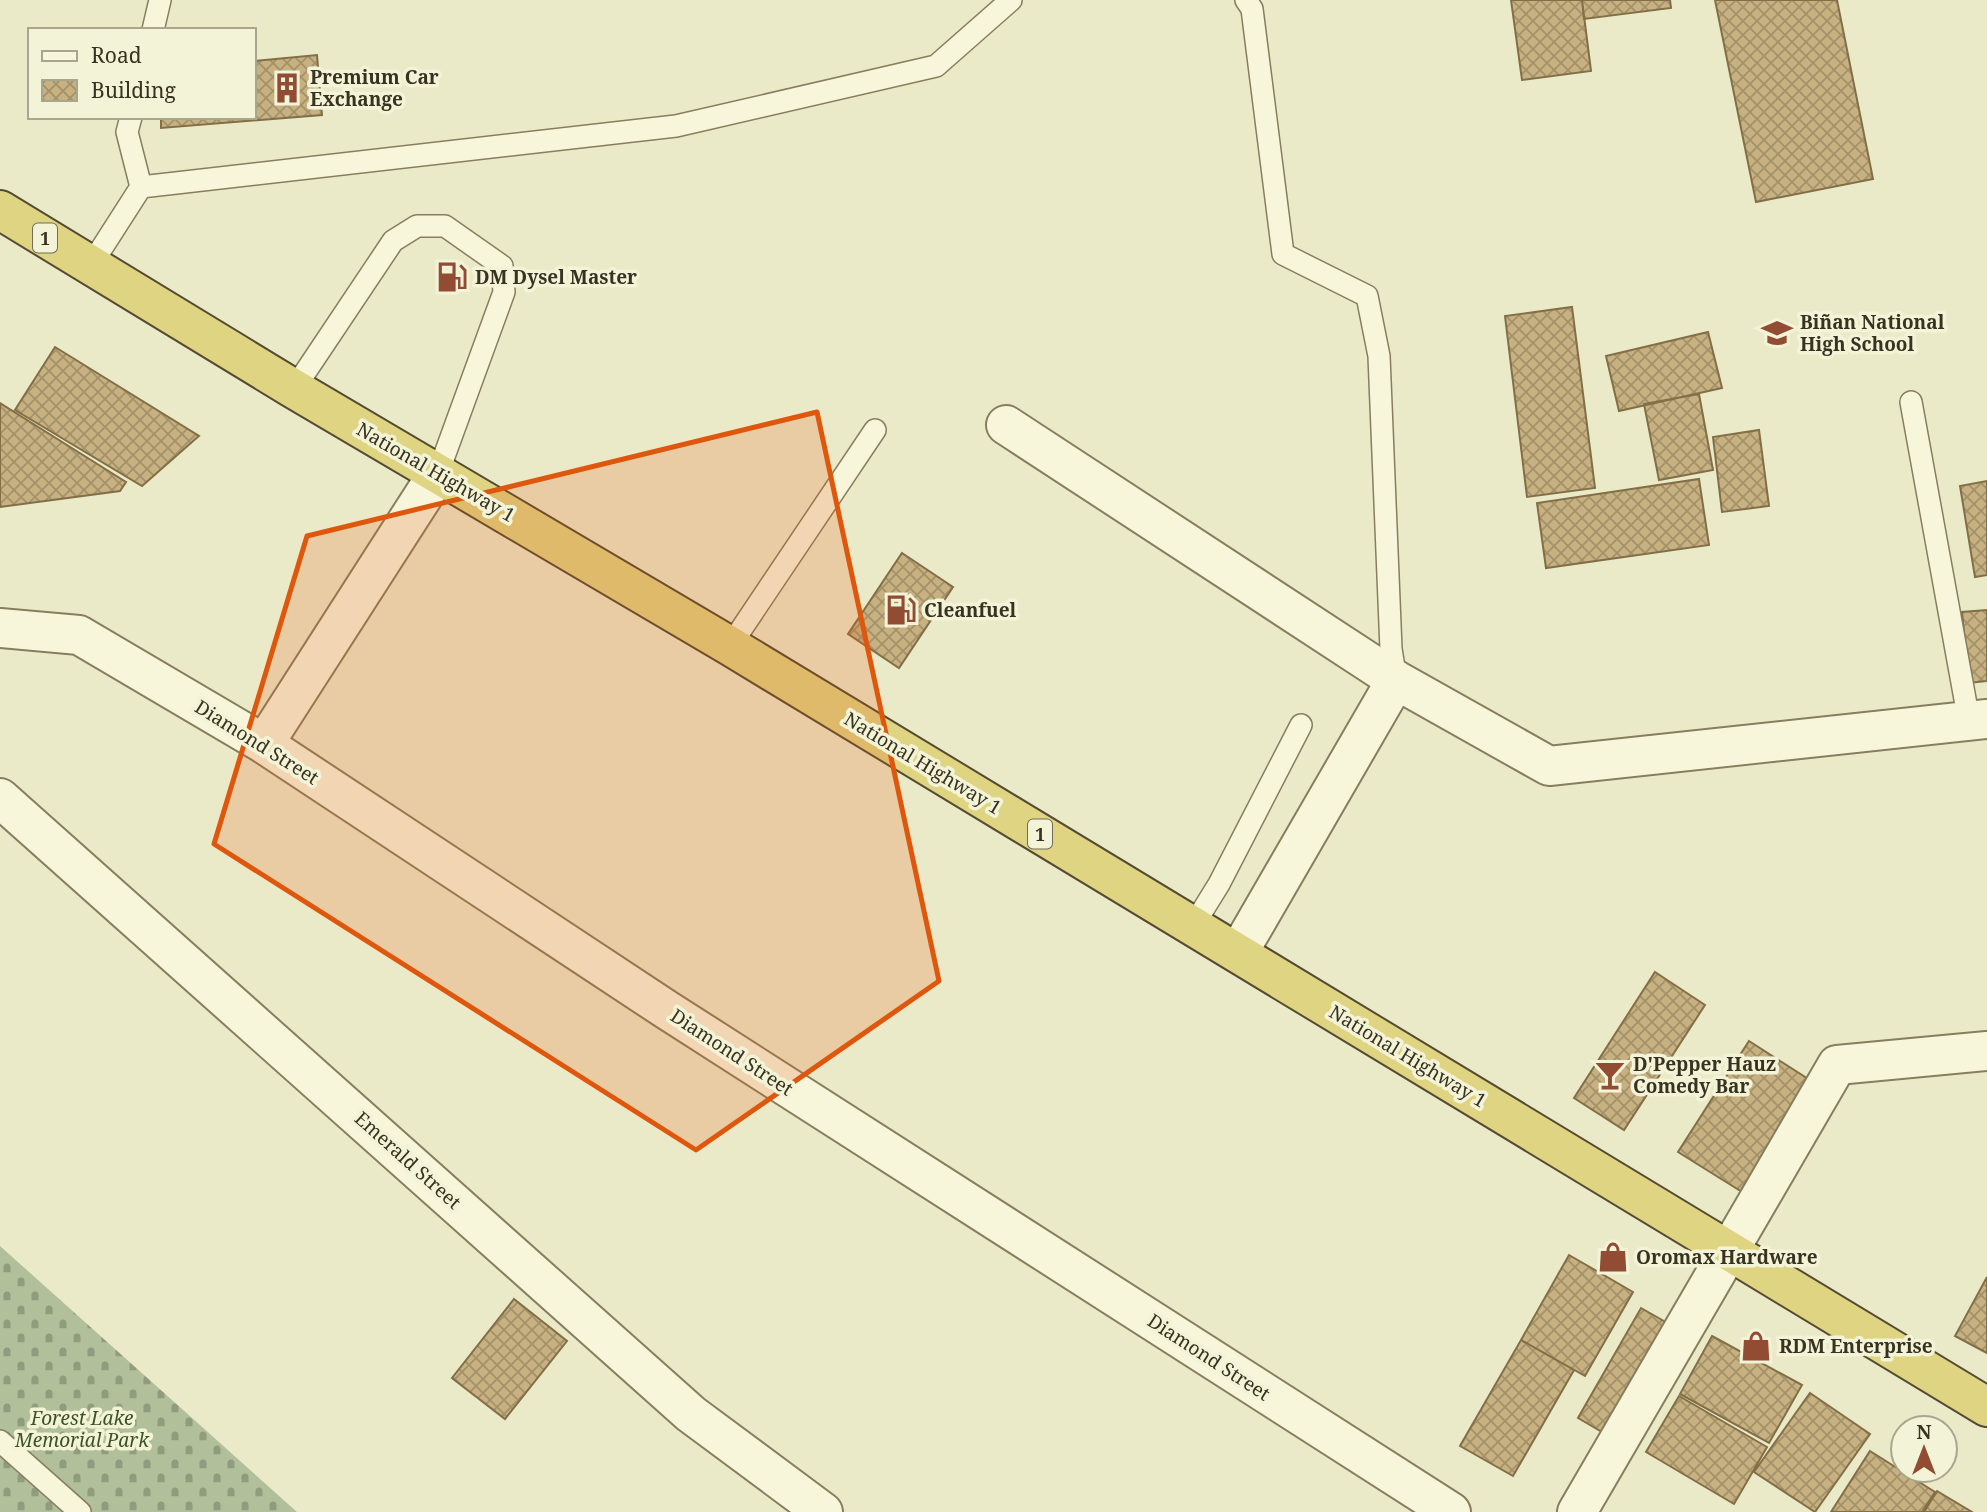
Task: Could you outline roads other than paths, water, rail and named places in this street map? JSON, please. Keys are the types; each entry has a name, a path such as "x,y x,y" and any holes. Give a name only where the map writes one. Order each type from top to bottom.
{"highway":[{"name":"National Highway 1","path":"0,210 294,389 730,646 1987,1407"}],"street":[{"path":"1006,425 1396,680 1549,766 1978,720"},
{"path":"264,744 438,473"},
{"name":"Diamond Street","path":"0,628 79,635 264,744 667,1010 1451,1512"},
{"path":"1238,953 1396,680"},
{"name":"Emerald Street","path":"0,798 691,1414 823,1512"},
{"path":"1577,1512 1837,1065 1987,1051"}],"lane":[{"path":"153,28 160,0"},
{"path":"141,187 676,126 936,66 1011,0"},
{"path":"1246,0 1252,9 1283,254 1367,296 1379,356 1391,649 1396,680"},
{"path":"91,265 141,187 127,132 130,119"},
{"path":"294,389 393,242 417,226 445,226 502,266 504,292 438,473"},
{"path":"1910,402 1978,720"},
{"path":"730,646 875,430"},
{"path":"1193,926 1219,884 1301,725"},
{"path":"0,1441 80,1512"}],"place":[{"name":"Premium Car Exchange","path":"287,88"},
{"name":"DM Dysel Master","path":"452,277"},
{"name":"Biñan National High School","path":"1777,333"},
{"name":"Cleanfuel","path":"901,610"},
{"name":"D'Pepper Hauz Comedy Bar","path":"1610,1075"},
{"name":"Oromax Hardware","path":"1613,1257"},
{"name":"RDM Enterprise","path":"1756,1346"}],"park label":[{"name":"Forest Lake Memorial Park","path":"82,1429"}]}
